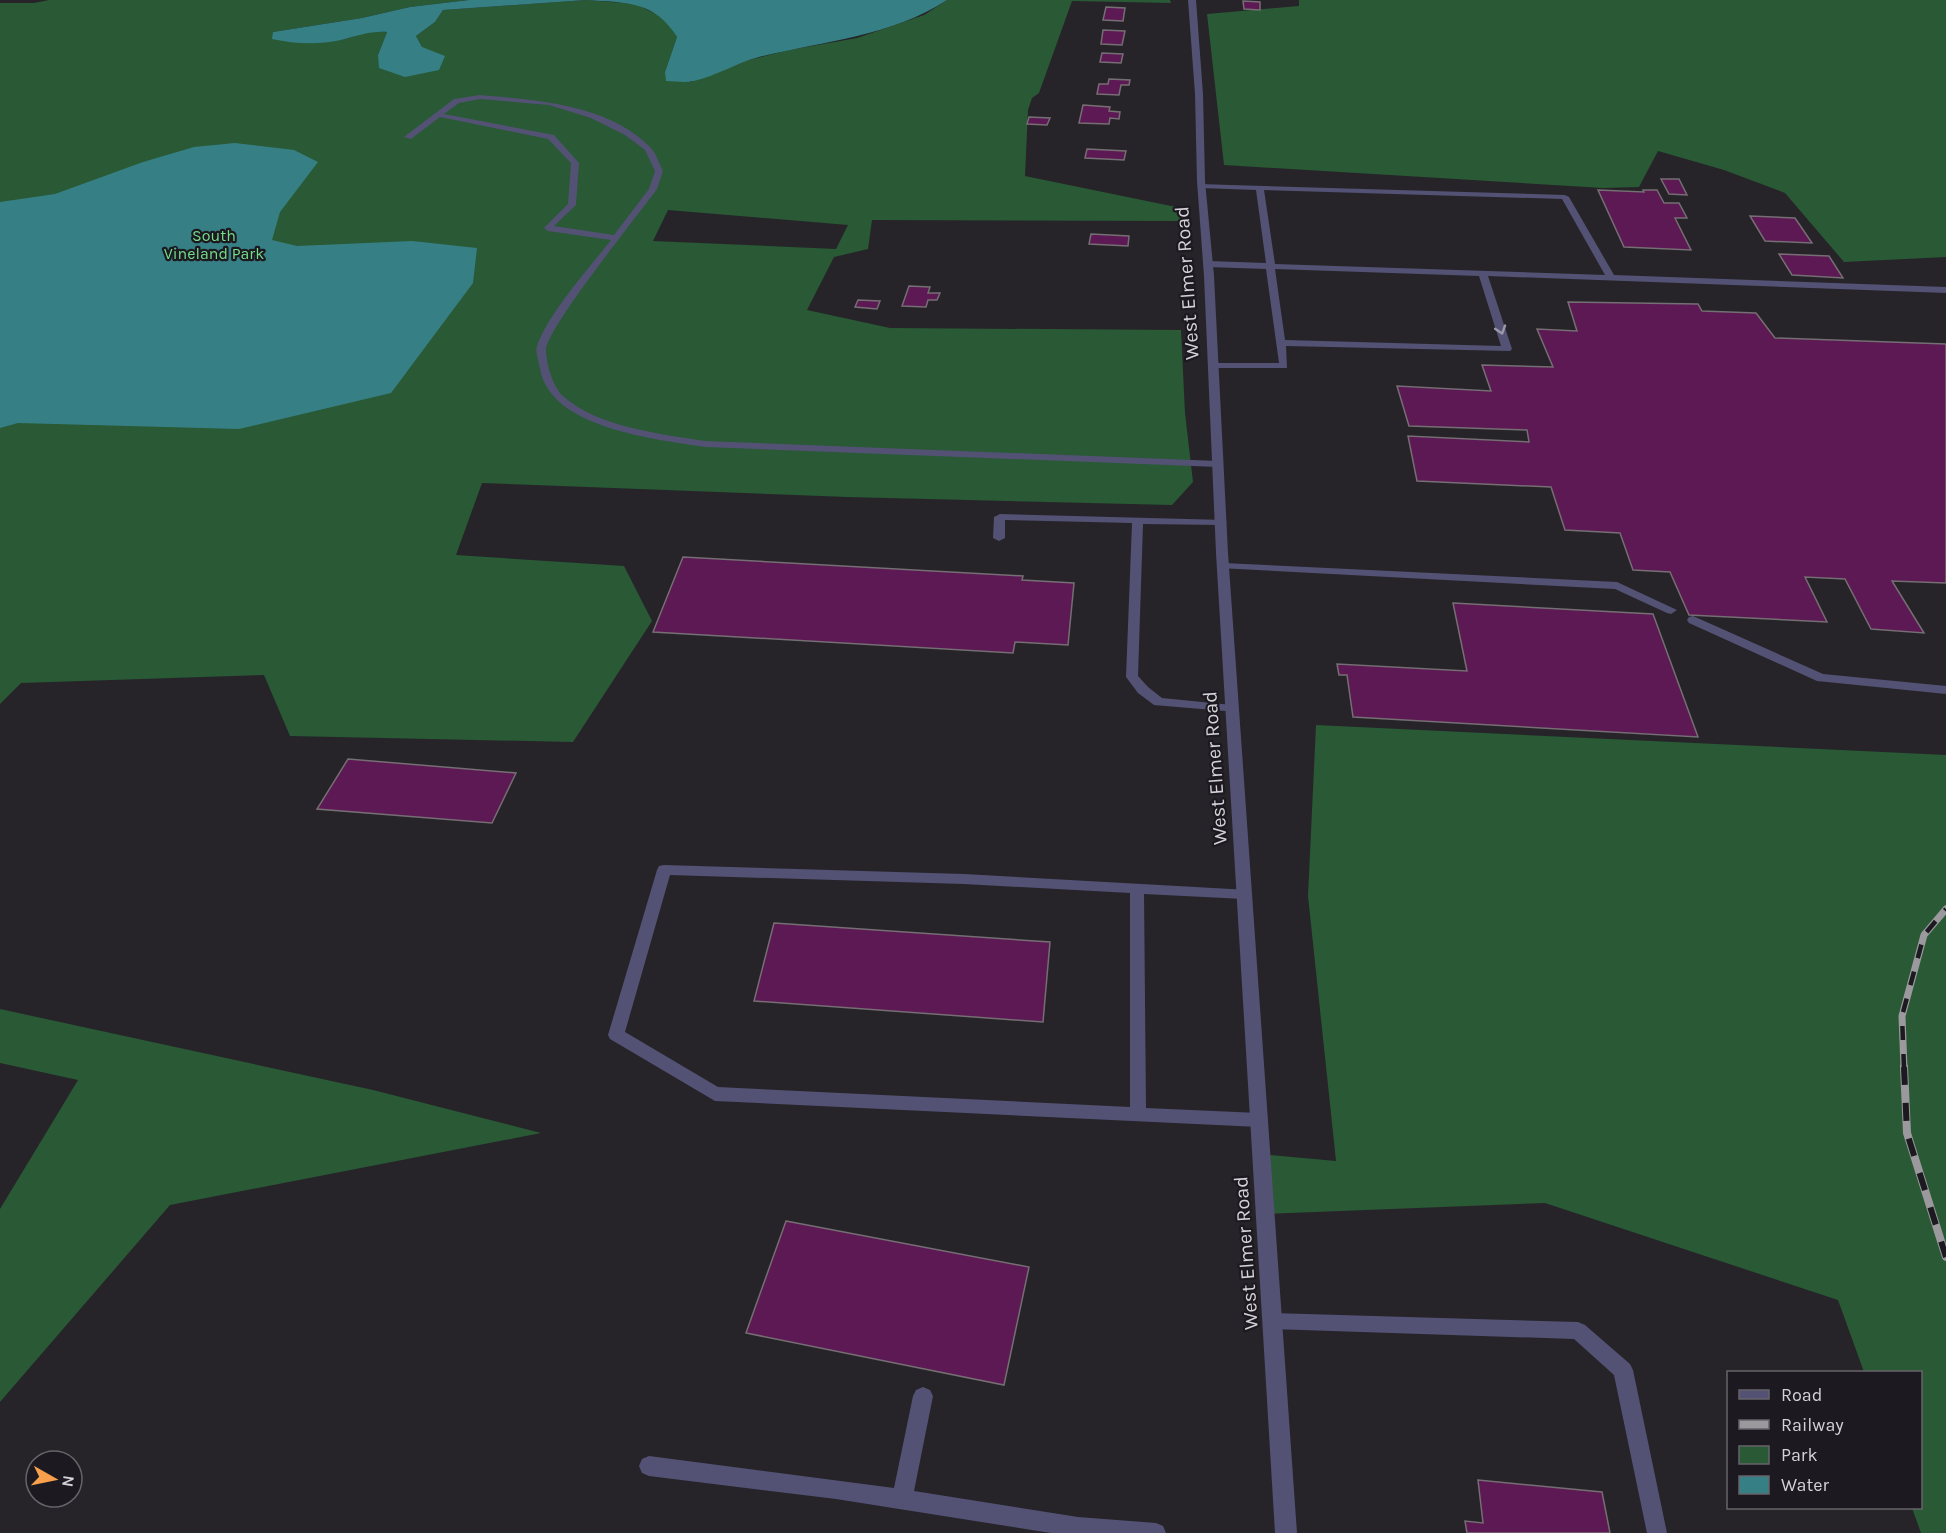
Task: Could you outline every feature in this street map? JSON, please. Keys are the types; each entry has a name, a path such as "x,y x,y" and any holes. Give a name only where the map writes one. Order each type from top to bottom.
{"street":[{"name":"West Elmer Road","path":"1192,0 1199,94 1201,186 1208,264 1223,566 1286,1533"}],"lane":[{"path":"408,137 457,102 480,97 550,103 594,116 628,133 648,149 659,171 653,189 556,319 541,348 546,374 558,397 589,417 648,435 705,444 1218,464"},
{"path":"439,115 551,137 575,162 572,205 548,228 615,238"},
{"path":"1201,186 1565,197 1611,279"},
{"path":"1213,365 1284,366 1260,188"},
{"path":"1208,264 1946,290"},
{"path":"1281,343 1507,349 1483,274"},
{"path":"999,538 1000,517 1221,522"},
{"path":"1138,520 1132,677 1143,690 1159,702 1232,709"},
{"path":"1223,566 1617,585 1671,610"},
{"path":"1693,620 1821,678 1946,690"},
{"path":"1244,894 964,879 664,870 616,1035 715,1094 1259,1120"},
{"path":"1137,888 1138,1114"},
{"path":"1272,1321 1578,1331 1623,1370 1657,1533"},
{"path":"902,1499 923,1396"},
{"path":"649,1466 902,1499 1078,1527 1156,1533"}],"green space":[{"name":"South Vineland Park","path":"49,0 469,0 410,7 362,18 273,32 340,40 371,31 387,32 378,55 422,47 416,36 435,22 443,10 586,0 636,4 665,19 677,37 665,72 691,82 745,61 789,50 857,38 924,15 947,0 1170,0 1171,3 1072,1 1039,93 1032,98 1028,110 1025,176 1176,207 1182,221 872,220 868,249 834,257 807,310 890,328 1181,330 1185,413 1193,482 1172,505 847,497 482,483 456,555 624,566 652,621 573,742 290,736 264,675 21,683 0,704 0,3 34,3","holes":["668,210 848,225 836,249 653,241"]},
{"path":"1299,0 1946,0 1946,257 1844,262 1785,193 1724,170 1658,151 1639,187 1603,188 1224,165 1207,14 1299,6"},
{"path":"1316,725 1946,755 1946,1533 1921,1533 1912,1509 1922,1509 1922,1371 1864,1371 1838,1300 1545,1203 1263,1214 1260,1154 1336,1161 1308,896"},
{"path":"0,1009 373,1090 541,1133 170,1205 0,1402 0,1209 78,1080 0,1063"}],"water":[{"path":"469,0 586,0 443,10 435,22 416,36 422,47 445,56 439,70 405,77 379,68 378,55 387,32 369,33 332,42 298,43 272,39 273,32 362,18 410,7"},
{"path":"586,0 947,0 903,22 879,30 759,57 702,79 684,82 666,81 665,72 677,37 659,16 626,3"},
{"path":"235,143 294,150 318,162 280,212 272,240 297,246 412,241 477,248 473,283 391,393 239,429 18,423 0,428 0,202 55,194 143,162 194,147"}],"building":[{"path":"1243,1 1260,2 1260,10 1244,9"},
{"path":"1106,7 1125,8 1123,21 1103,20"},
{"path":"1103,30 1125,31 1122,45 1101,44"},
{"path":"1102,53 1123,54 1121,63 1100,62"},
{"path":"1109,79 1130,80 1129,85 1121,85 1119,95 1097,94 1099,84 1108,84"},
{"path":"1083,105 1110,107 1109,111 1120,112 1119,119 1110,118 1109,124 1079,123"},
{"path":"1029,117 1050,118 1047,125 1027,124"},
{"path":"1087,149 1126,151 1124,160 1085,158"},
{"path":"1661,179 1679,179 1687,195 1669,194"},
{"path":"1598,190 1644,192 1643,190 1657,190 1664,203 1679,203 1687,218 1675,218 1691,250 1624,247"},
{"path":"1750,216 1795,218 1812,243 1765,241"},
{"path":"1091,234 1129,236 1128,246 1089,244"},
{"path":"1779,254 1829,256 1843,278 1792,275"},
{"path":"909,286 930,287 928,293 940,293 937,300 928,300 926,307 902,306"},
{"path":"858,300 880,301 877,309 855,307"},
{"path":"1568,302 1698,304 1702,311 1756,313 1775,338 1946,344 1946,583 1892,581 1924,633 1871,629 1845,579 1805,577 1827,622 1689,615 1670,572 1633,570 1620,533 1565,530 1551,487 1417,481 1408,436 1529,442 1527,430 1409,426 1397,386 1491,391 1482,365 1553,367 1537,329 1577,331"},
{"path":"683,557 1023,576 1022,580 1074,583 1068,645 1015,642 1013,653 653,632"},
{"path":"1453,603 1653,614 1698,737 1353,717 1347,675 1339,675 1337,664 1467,671"},
{"path":"348,759 516,773 492,823 317,809"},
{"path":"774,923 1050,942 1043,1022 754,1001"},
{"path":"786,1221 1029,1267 1004,1385 746,1333"},
{"path":"1478,1480 1602,1492 1610,1533 1467,1533 1465,1521 1483,1523"}],"railway":[{"path":"1904,1068 1902,1016 1924,935 1946,909"},
{"path":"1904,1067 1907,1133 1946,1257"}]}
